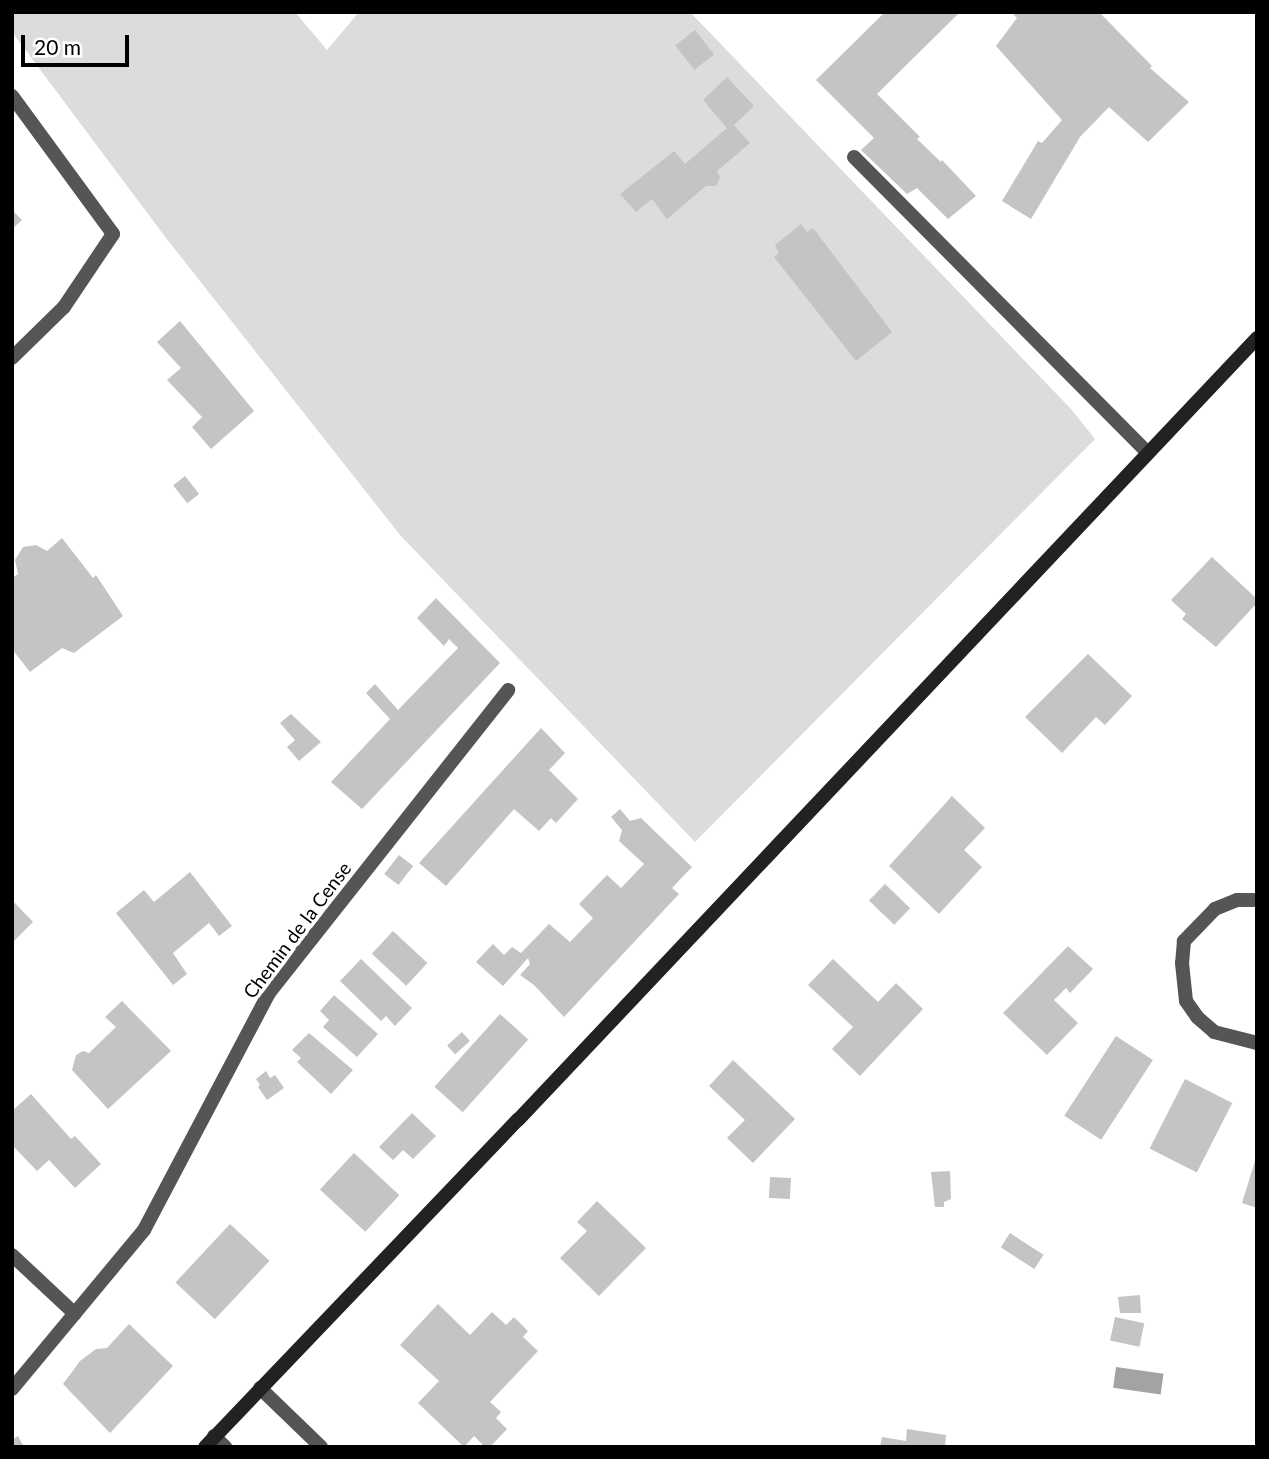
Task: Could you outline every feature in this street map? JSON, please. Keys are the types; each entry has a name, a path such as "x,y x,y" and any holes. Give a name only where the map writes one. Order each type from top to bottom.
{"main road":[{"path":"215,1443 260,1388 518,1121 1257,338"}],"street":[{"path":"12,96 113,234 64,307 12,358"},
{"path":"854,157 1148,453"},
{"name":"Chemin de la Cense","path":"12,1389 144,1230 269,993 508,690"},
{"path":"1257,900 1237,900 1215,909 1184,941 1182,963 1186,1002 1197,1017 1214,1032 1257,1043"},
{"path":"12,1255 75,1314"},
{"path":"260,1388 321,1447"}],"shaded area":[{"path":"12,12 295,12 327,50 359,12 690,12 1071,409 1095,439 695,842 400,535 166,238 12,32"},
{"path":"1116,1367 1164,1374 1161,1394 1113,1388"}],"building":[{"path":"885,12 960,12 877,94 920,137 917,139 941,162 942,160 976,196 948,219 917,188 907,194 861,150 874,138 816,80"},
{"path":"1011,12 1099,12 1152,66 1150,68 1189,102 1148,142 1109,107 1080,137 1031,219 1002,201 1038,141 1042,143 1062,120 996,46 1017,18"},
{"path":"695,30 714,54 694,70 675,45"},
{"path":"727,77 754,106 734,125 750,143 717,171 720,178 716,186 706,186 667,219 652,199 636,212 620,194 674,151 685,164 727,128 703,100"},
{"path":"12,210 22,220 12,229"},
{"path":"801,224 807,232 813,228 892,332 856,361 774,257 779,253 775,245"},
{"path":"180,321 254,411 211,449 192,427 202,417 167,380 181,368 157,342"},
{"path":"185,476 199,494 187,503 173,485"},
{"path":"62,538 93,578 96,575 123,616 74,653 62,648 30,672 12,649 12,578 18,574 15,560 23,547 36,545 47,551"},
{"path":"1212,557 1257,599 1257,603 1216,647 1182,619 1186,614 1171,600"},
{"path":"436,598 500,663 362,809 331,782 390,719 366,693 375,684 398,710 458,648 449,639 444,646 417,618"},
{"path":"1088,654 1132,696 1105,725 1096,717 1062,753 1025,717"},
{"path":"291,714 321,742 299,761 287,747 295,740 280,723"},
{"path":"541,728 565,753 549,770 578,799 556,823 551,818 539,831 514,809 446,886 419,863"},
{"path":"952,796 985,828 964,850 982,867 939,914 889,866"},
{"path":"620,809 630,821 641,818 692,867 672,888 679,894 564,1017 534,985 520,975 530,964 528,958 503,986 476,962 493,944 504,955 512,947 521,953 549,924 570,942 593,918 579,904 607,875 621,888 644,864 619,841 622,830 611,817"},
{"path":"399,855 413,866 398,885 384,874"},
{"path":"190,872 232,926 219,936 209,923 173,953 187,974 173,985 116,913 144,890 154,902"},
{"path":"885,884 910,908 894,925 869,901"},
{"path":"12,900 33,922 12,943"},
{"path":"393,931 427,963 406,986 372,954"},
{"path":"1068,946 1093,969 1070,993 1066,988 1054,1000 1078,1023 1047,1055 1003,1013"},
{"path":"361,959 412,1008 395,1026 386,1016 381,1021 340,981"},
{"path":"833,959 878,1002 896,983 923,1009 860,1076 832,1049 853,1027 808,985"},
{"path":"334,995 378,1034 357,1057 323,1027 329,1020 320,1011"},
{"path":"122,1001 171,1051 108,1109 72,1070 76,1055 83,1051 89,1053 116,1027 105,1017"},
{"path":"500,1014 528,1039 463,1112 434,1087"},
{"path":"462,1032 470,1041 455,1054 447,1045"},
{"path":"309,1033 353,1070 331,1094 297,1062 301,1058 292,1050"},
{"path":"1116,1036 1153,1060 1101,1140 1064,1116"},
{"path":"733,1060 795,1119 753,1163 727,1138 745,1120 709,1086"},
{"path":"266,1071 270,1078 275,1075 284,1088 267,1100 256,1079"},
{"path":"1185,1079 1232,1103 1197,1173 1150,1148"},
{"path":"31,1094 71,1139 75,1136 101,1164 75,1188 49,1160 37,1171 12,1145 12,1111"},
{"path":"412,1113 436,1136 413,1159 403,1150 393,1160 379,1147"},
{"path":"354,1153 399,1195 365,1232 320,1190"},
{"path":"1257,1158 1257,1208 1242,1203"},
{"path":"950,1171 951,1199 944,1202 944,1207 935,1207 931,1172"},
{"path":"770,1177 791,1178 790,1199 769,1198"},
{"path":"597,1201 646,1248 599,1296 560,1258 587,1231 577,1222"},
{"path":"230,1224 269,1261 215,1319 175,1283"},
{"path":"1010,1233 1044,1255 1034,1269 1001,1247"},
{"path":"1140,1295 1141,1313 1120,1313 1118,1297"},
{"path":"438,1304 470,1335 492,1312 506,1325 514,1317 528,1331 523,1337 538,1351 490,1402 501,1412 496,1418 507,1429 490,1447 485,1447 474,1436 464,1447 418,1403 439,1381 400,1345"},
{"path":"1115,1317 1144,1323 1139,1347 1110,1340"},
{"path":"129,1324 173,1366 110,1433 63,1384 80,1361 96,1349 107,1348"},
{"path":"907,1429 946,1435 945,1447 880,1447 882,1437 906,1441"},
{"path":"18,1436 24,1447 12,1447 12,1440"}]}
